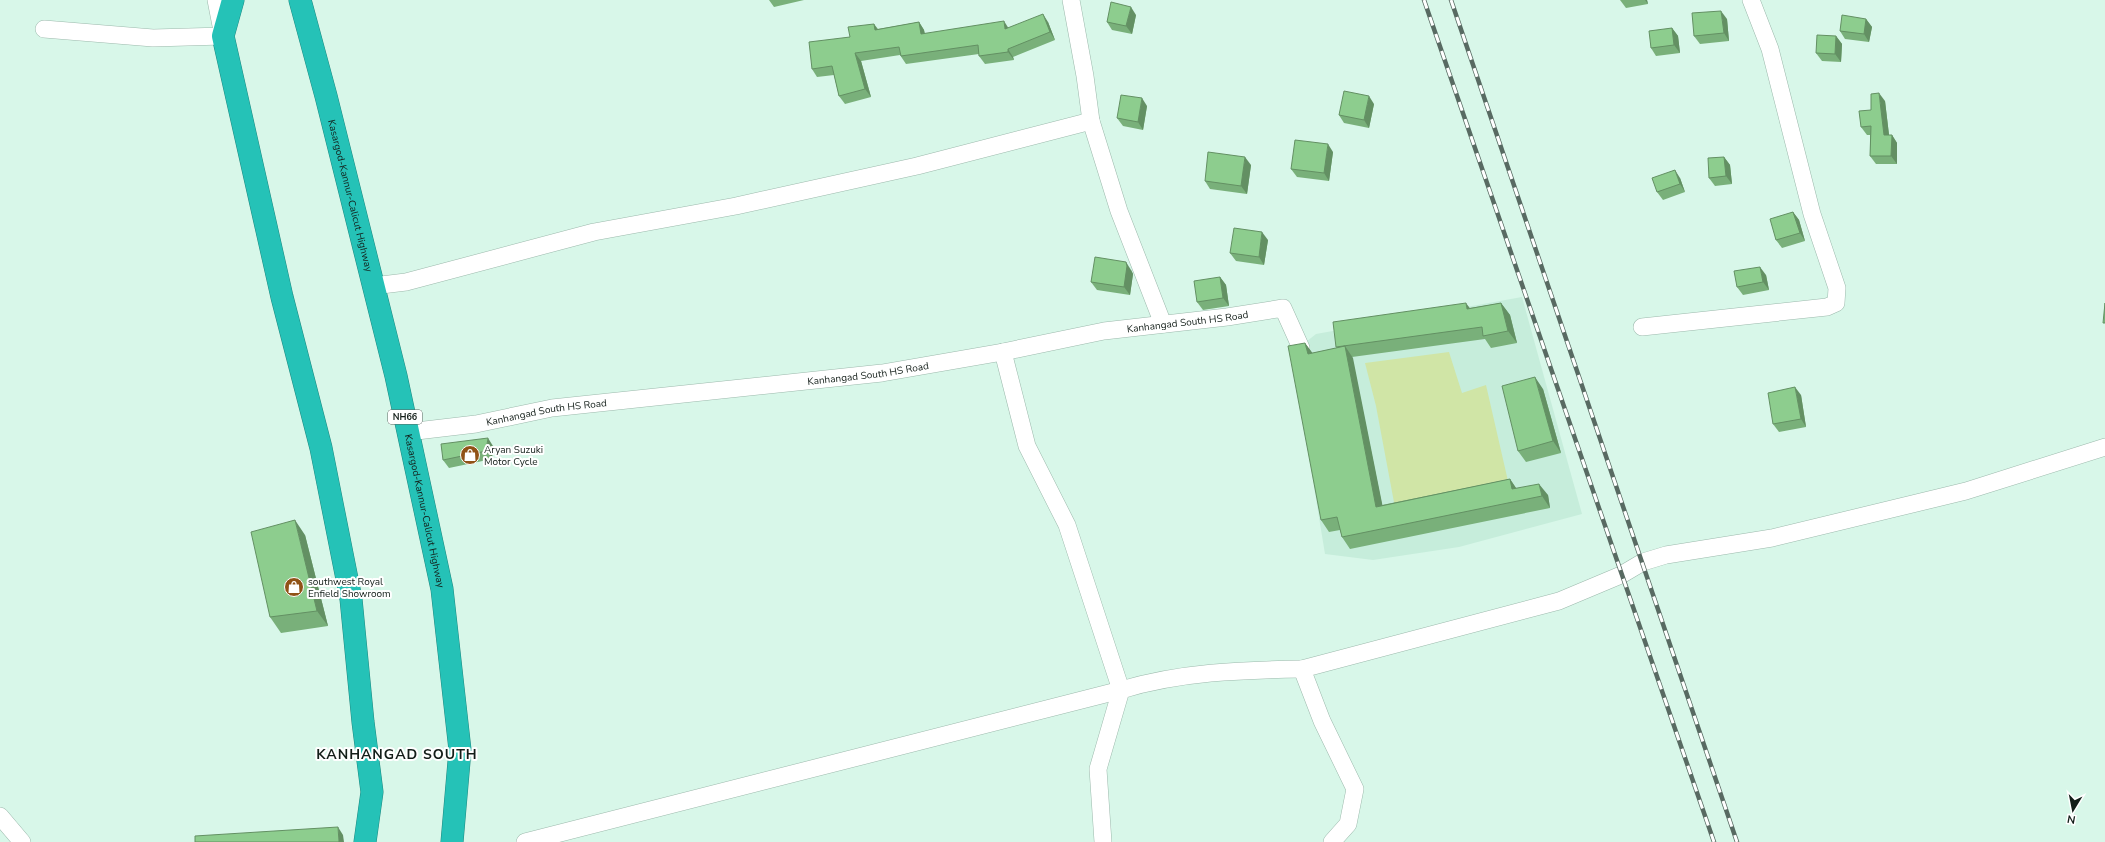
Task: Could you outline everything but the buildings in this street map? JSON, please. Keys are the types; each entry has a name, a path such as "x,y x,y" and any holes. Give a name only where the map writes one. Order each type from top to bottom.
{"highway":[{"path":"233,0 223,36 282,297 321,448 351,599 363,722 372,792 365,842"},
{"name":"Kasargod-Kannur-Calicut Highway","path":"300,0 374,286 408,432 442,589 460,750 452,842"}],"street":[{"path":"44,29 152,38 223,36 216,0"},
{"path":"1071,0 1085,76 1091,121 1119,211 1163,324"},
{"path":"1642,327 1827,307 1836,303 1838,288 1812,214 1770,49 1751,0"},
{"path":"374,286 406,282 594,232 736,206 918,166 1091,121"},
{"name":"Kanhangad South HS Road","path":"408,432 476,424 552,408 882,373 1003,352 1104,331 1227,317 1283,308 1301,348"},
{"path":"1003,352 1027,446 1067,525 1121,690 1098,769 1103,842"},
{"path":"525,842 1152,681 1206,673 1302,669 1559,601 1621,576 1643,562 1666,555 1772,538 1966,491 2105,447"},
{"path":"1302,669 1322,721 1355,789 1348,824 1332,842"},
{"path":"0,816 22,842"}],"shaded area":[{"path":"1522,297 1582,514 1459,547 1373,560 1325,554 1292,353 1316,334"}],"green space":[{"path":"1449,352 1462,393 1486,385 1508,481 1396,513 1376,406 1365,363"}],"railway":[{"path":"1424,0 1714,842"},
{"path":"1451,0 1737,842"}],"place":[{"name":"Aryan Suzuki Motor Cycle","path":"470,455"},
{"name":"southwest Royal Enfield Showroom","path":"294,587"}],"district":[{"name":"KANHANGAD SOUTH","path":"397,754"}]}
